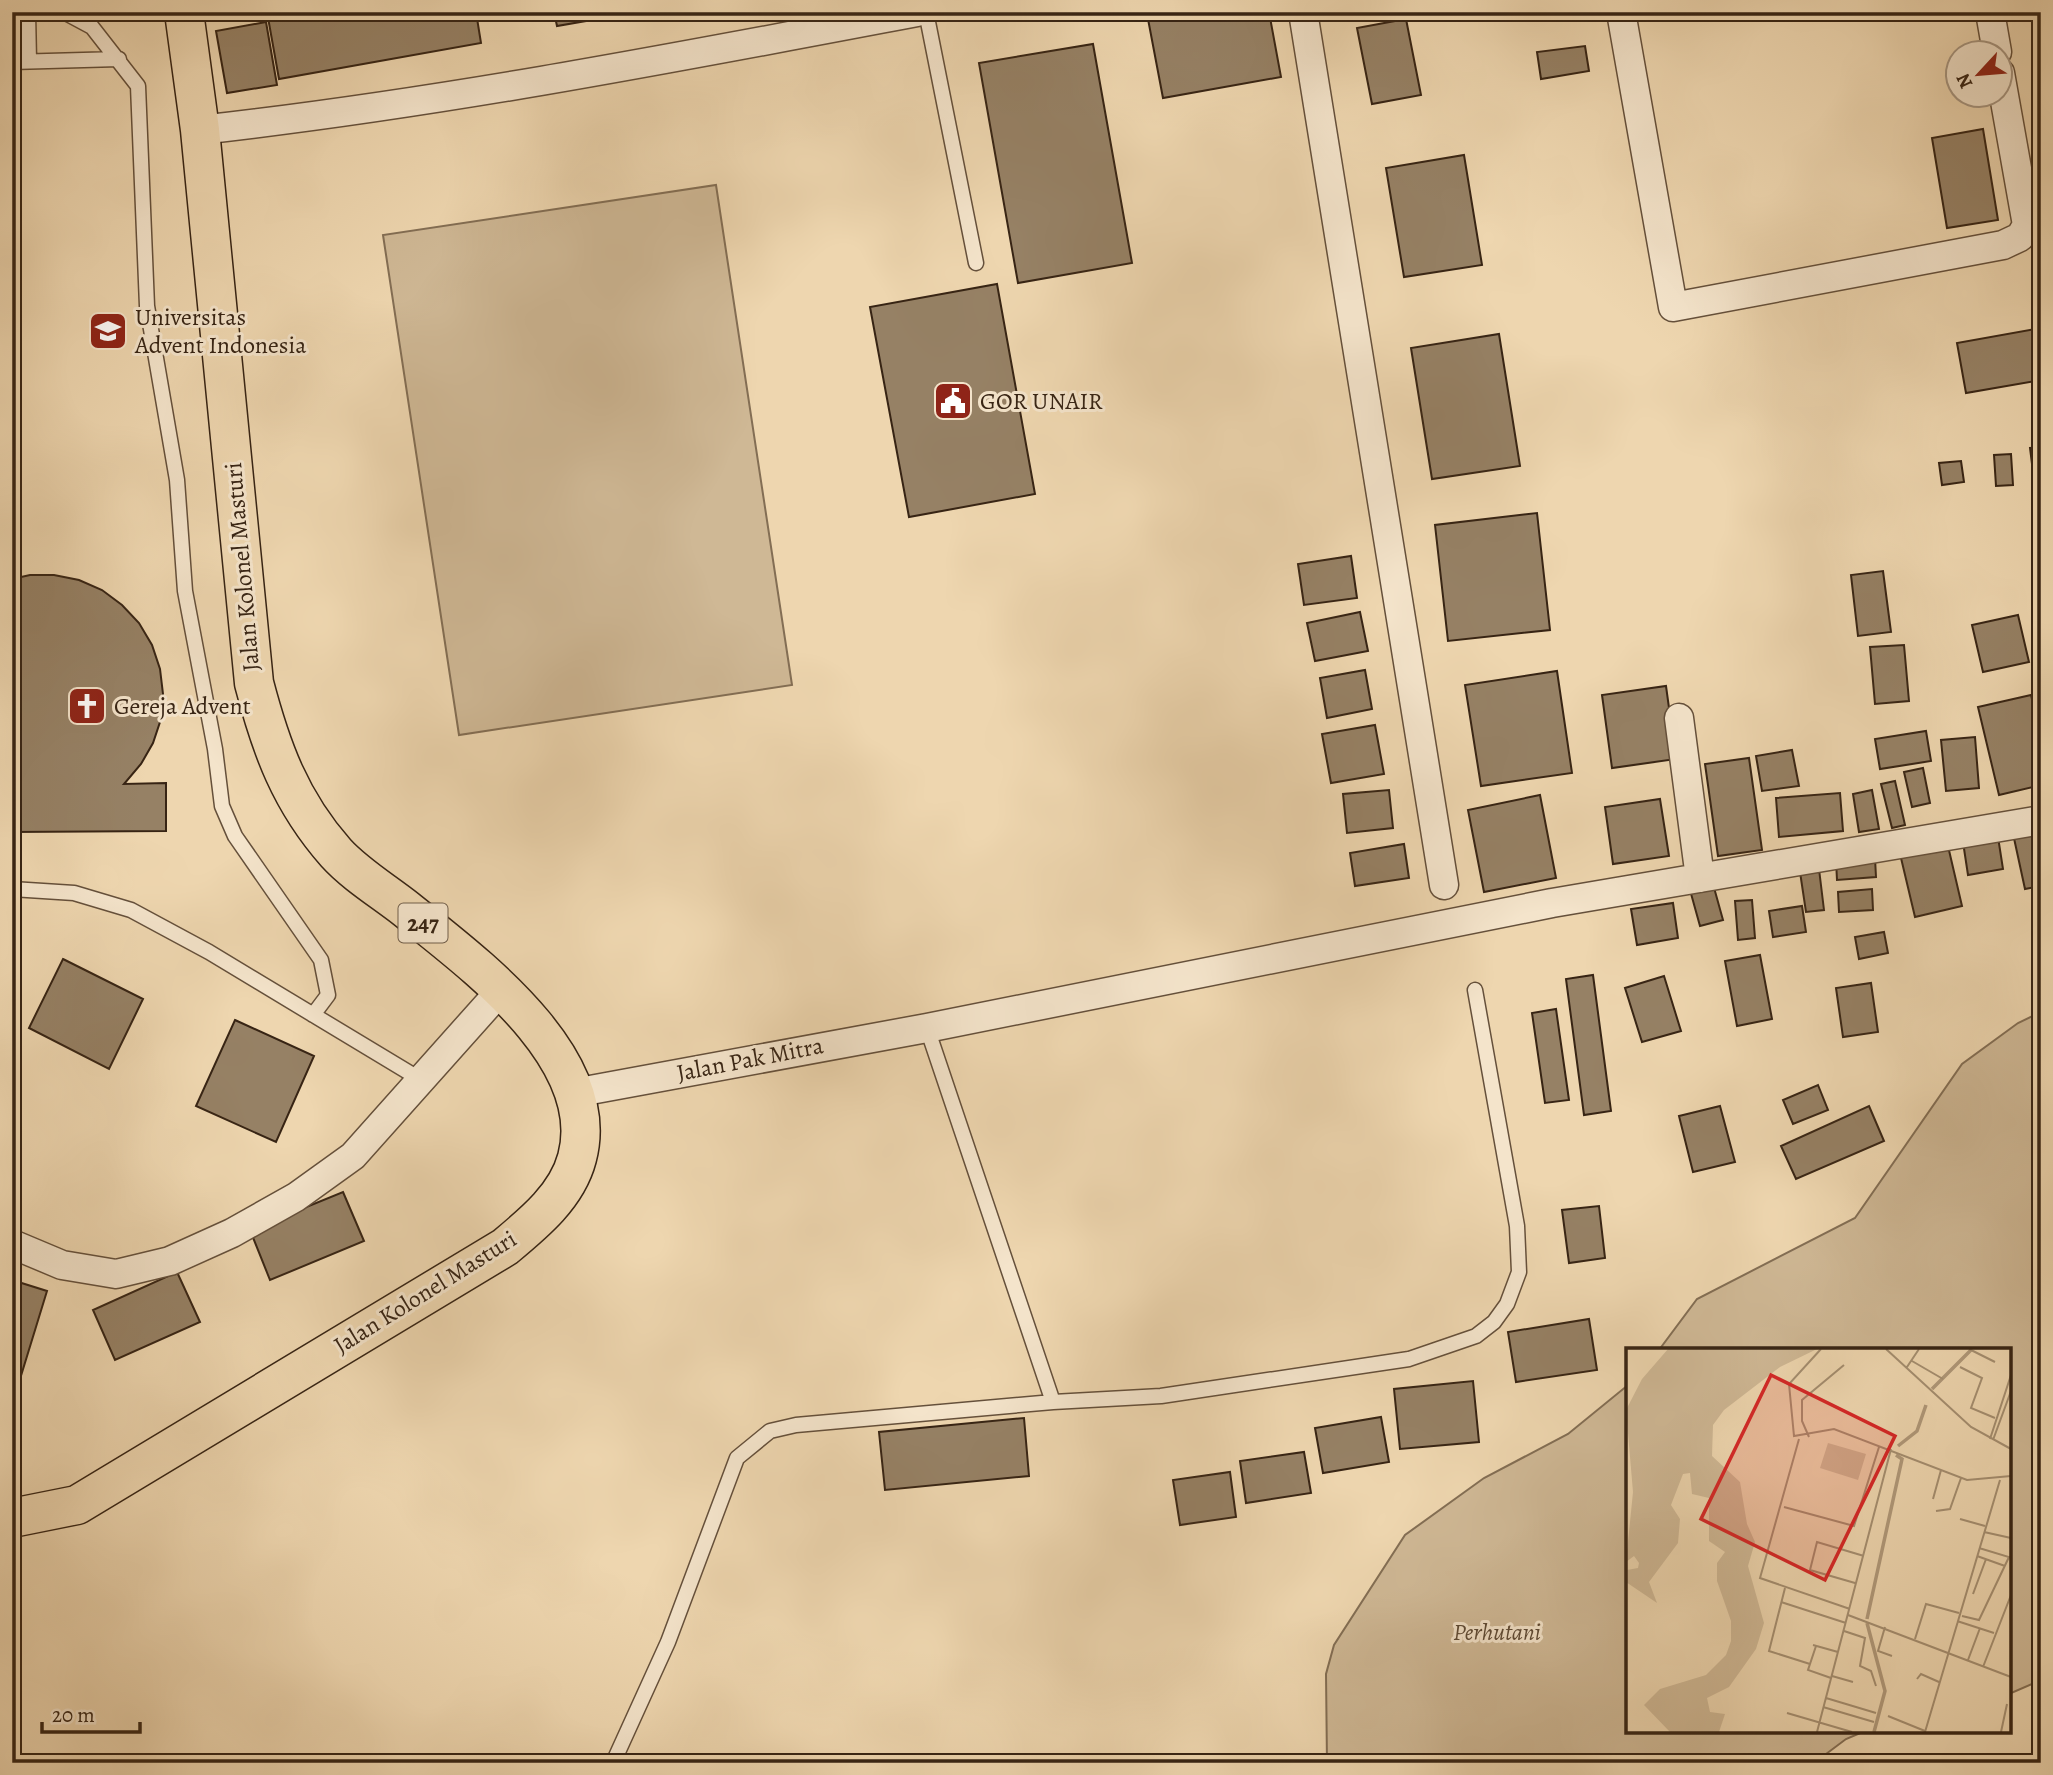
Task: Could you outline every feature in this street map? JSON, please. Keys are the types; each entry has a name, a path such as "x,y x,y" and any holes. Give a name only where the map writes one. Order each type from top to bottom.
{"main road":[{"name":"Jalan Kolonel Masturi","path":"12,1518 77,1505 505,1247 536,1221 559,1194 577,1159 581,1120 565,1071 549,1048 502,989 337,855 287,783 270,743 254,683 200,130 184,12"}],"street":[{"path":"200,130 320,116 556,80 917,12"},
{"path":"1303,12 1444,885"},
{"path":"1621,12 1673,307 2003,245 2020,237 2027,225 2006,108"},
{"path":"1990,12 1995,38"},
{"path":"1679,718 1700,878"},
{"name":"Jalan Pak Mitra","path":"574,1093 927,1028 1552,903 2041,820"},
{"path":"12,1244 62,1265 116,1274 170,1261 232,1233 306,1191 354,1156 502,989"}],"lane":[{"path":"28,12 29,61"},
{"path":"64,12 92,27 138,86 147,306 177,480 185,591 215,749 222,806 235,836 321,960 328,995 313,1016"},
{"path":"926,12 976,263"},
{"path":"12,62 119,59"},
{"path":"12,889 74,893 131,911 209,952 423,1081"},
{"path":"613,1763 668,1642 737,1458 770,1431 796,1425 1053,1402 1161,1396 1409,1359 1476,1336 1494,1322 1507,1304 1519,1272 1517,1226 1475,990"},
{"path":"927,1028 1053,1402"}],"green space":[{"path":"716,185 792,685 459,735 383,235"},
{"path":"2041,1012 2041,1680 2011,1693 2011,1348 1660,1348 1697,1299 1855,1218 1962,1064 2018,1023"},
{"name":"Perhutani","path":"1626,1387 1626,1733 1860,1733 1846,1739 1814,1763 1327,1763 1326,1674 1334,1645 1405,1535 1484,1478 1568,1434"}],"building":[{"path":"267,12 476,12 481,43 279,79"},
{"path":"554,12 638,12 557,26"},
{"path":"1185,12 1269,12 1281,77 1163,98 1148,19"},
{"path":"1406,19 1421,95 1372,104 1357,28"},
{"path":"266,22 277,85 227,93 216,31"},
{"path":"1093,44 1132,263 1018,283 979,63"},
{"path":"1585,46 1589,71 1541,79 1537,52"},
{"path":"1983,129 1998,220 1947,228 1932,138"},
{"path":"1464,155 1482,265 1404,277 1386,168"},
{"name":"GOR UNAIR","path":"997,284 1035,494 909,517 870,307"},
{"path":"2036,329 2041,380 1966,393 1957,343"},
{"path":"1499,334 1520,466 1432,479 1411,348"},
{"path":"2041,447 2041,488 2035,488 2030,448"},
{"path":"2011,454 2013,485 1996,486 1994,455"},
{"path":"1961,461 1964,482 1942,485 1939,463"},
{"path":"1537,513 1550,630 1448,641 1435,525"},
{"path":"1351,556 1357,598 1304,605 1298,564"},
{"path":"1883,571 1891,632 1858,636 1851,575"},
{"name":"Gereja Advent","path":"30,575 54,575 79,580 102,590 122,605 139,623 152,645 160,669 163,694 161,719 153,743 141,764 124,784 166,783 166,831 12,832 12,579"},
{"path":"1360,612 1368,651 1315,661 1307,623"},
{"path":"2018,615 2029,662 1983,672 1972,625"},
{"path":"1904,645 1909,701 1875,704 1870,647"},
{"path":"1365,670 1372,709 1327,718 1320,678"},
{"path":"1557,671 1572,773 1481,786 1465,685"},
{"path":"1666,686 1676,759 1612,768 1602,695"},
{"path":"2031,695 2041,735 2041,785 1999,795 1978,707"},
{"path":"1375,725 1384,774 1331,783 1322,734"},
{"path":"1926,731 1931,761 1880,769 1875,739"},
{"path":"1975,737 1979,788 1946,791 1941,740"},
{"path":"1792,750 1799,786 1762,791 1756,756"},
{"path":"1749,758 1762,850 1718,856 1705,764"},
{"path":"1923,768 1930,803 1912,807 1904,772"},
{"path":"1895,781 1905,825 1892,828 1881,784"},
{"path":"1389,790 1393,828 1347,833 1343,794"},
{"path":"1872,790 1879,829 1859,832 1853,794"},
{"path":"1840,793 1843,831 1779,837 1776,798"},
{"path":"1540,795 1556,878 1484,892 1468,810"},
{"path":"1660,799 1669,856 1613,864 1605,807"},
{"path":"2041,823 2041,886 2025,889 2012,829"},
{"path":"1998,837 2003,869 1968,875 1963,842"},
{"path":"1404,844 1409,878 1355,886 1350,853"},
{"path":"1948,846 1962,906 1915,917 1901,858"},
{"path":"1875,858 1876,877 1837,880 1836,860"},
{"path":"1819,869 1824,910 1806,912 1800,872"},
{"path":"1713,884 1723,920 1700,926 1690,890"},
{"path":"1872,889 1873,910 1839,912 1838,892"},
{"path":"2041,899 2041,938 2038,938 2033,900"},
{"path":"1752,900 1755,938 1738,940 1735,901"},
{"path":"1673,903 1678,938 1637,945 1631,909"},
{"path":"1802,906 1806,932 1773,937 1769,911"},
{"path":"1884,932 1888,953 1859,959 1855,937"},
{"path":"1760,955 1772,1019 1737,1026 1725,961"},
{"path":"63,959 143,999 109,1069 29,1028"},
{"path":"1593,975 1611,1111 1584,1115 1566,979"},
{"path":"1664,976 1681,1031 1642,1042 1625,988"},
{"path":"1871,983 1878,1032 1843,1037 1836,988"},
{"path":"1556,1009 1569,1100 1545,1103 1532,1013"},
{"path":"235,1020 314,1056 276,1142 196,1106"},
{"path":"1818,1085 1828,1110 1793,1124 1783,1100"},
{"path":"1720,1106 1735,1162 1693,1172 1679,1116"},
{"path":"1869,1106 1884,1141 1796,1179 1781,1146"},
{"path":"343,1192 364,1241 270,1280 250,1230"},
{"path":"1599,1206 1605,1258 1569,1263 1562,1210"},
{"path":"177,1272 200,1322 115,1360 93,1310"},
{"path":"12,1280 47,1291 20,1379 12,1377"},
{"path":"1589,1319 1597,1370 1516,1382 1508,1332"},
{"path":"1473,1381 1479,1442 1400,1449 1394,1389"},
{"path":"1381,1417 1389,1462 1323,1473 1315,1428"},
{"path":"1024,1418 1029,1476 885,1490 879,1432"},
{"path":"1304,1452 1311,1493 1246,1503 1240,1461"},
{"path":"1230,1472 1236,1517 1180,1525 1173,1480"}],"place":[{"name":"Universitas Advent Indonesia","path":"108,331"},
{"name":"GOR UNAIR","path":"953,401"},
{"name":"Gereja Advent","path":"87,706"}]}
